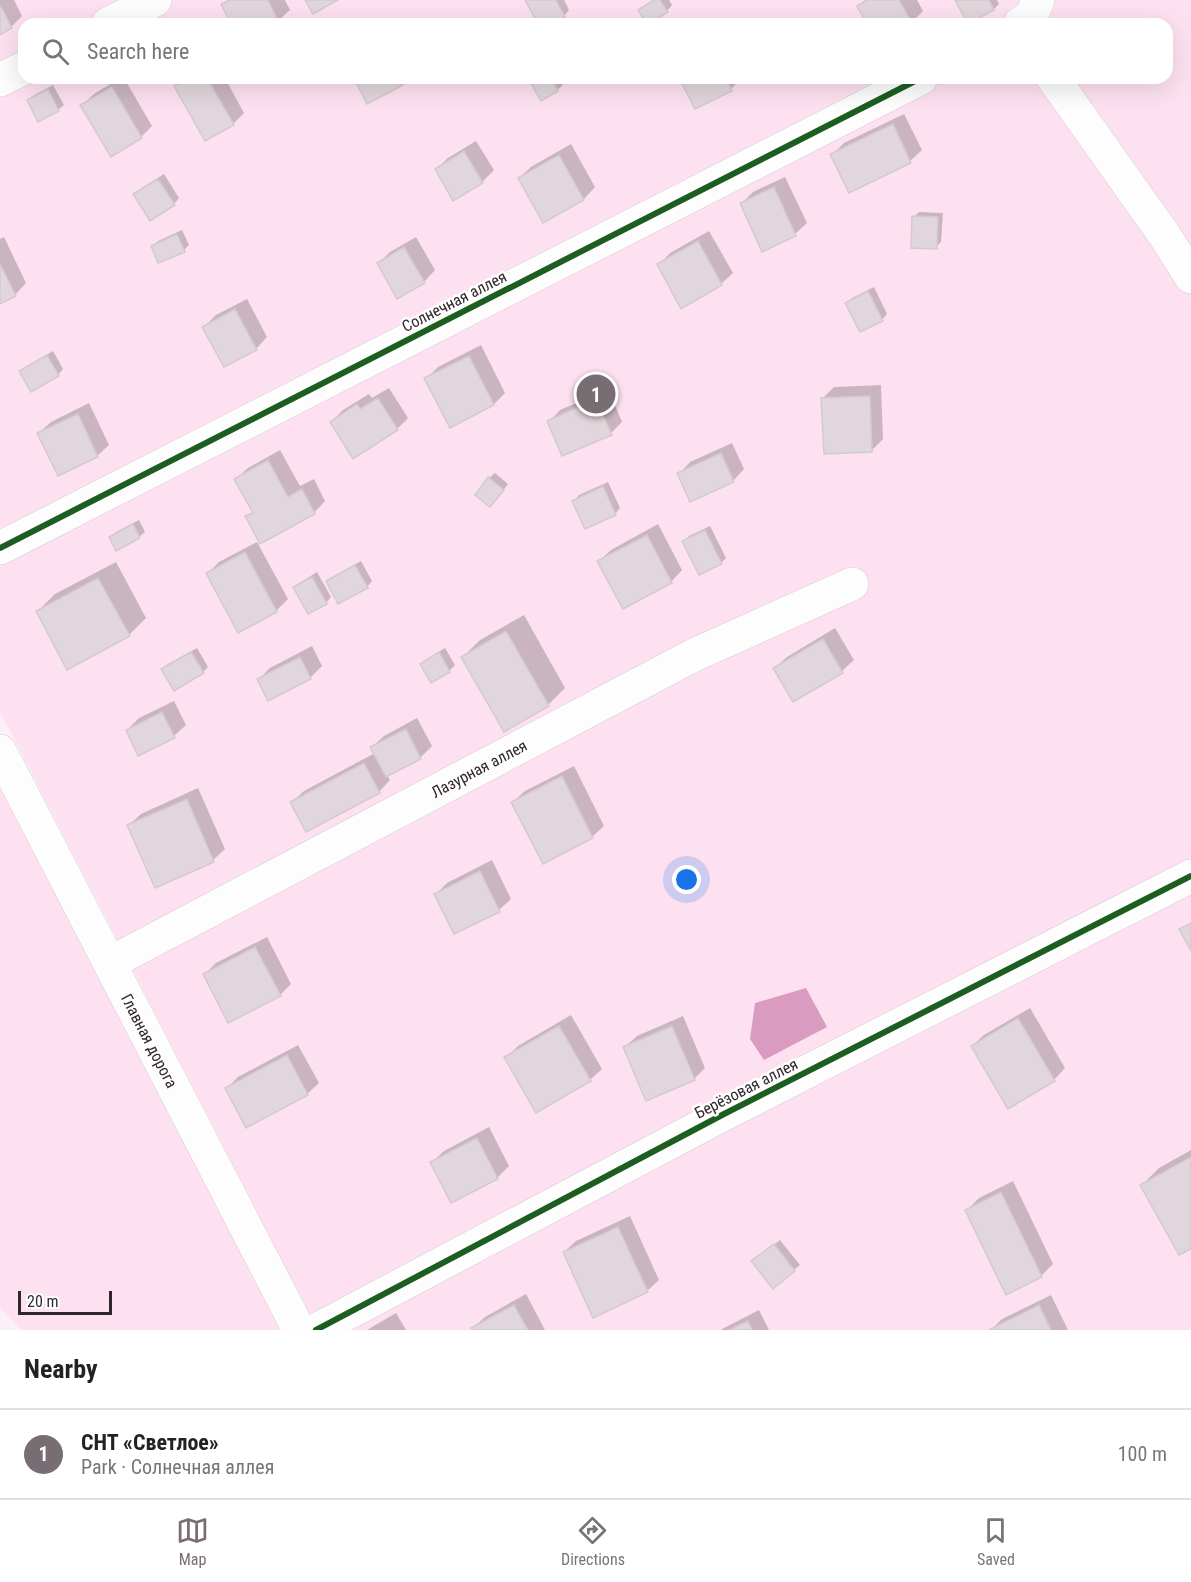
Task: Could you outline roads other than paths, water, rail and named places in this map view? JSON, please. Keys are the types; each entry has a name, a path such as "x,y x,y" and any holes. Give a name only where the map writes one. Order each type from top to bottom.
{"street":[{"path":"120,18 155,0"},
{"path":"1028,18 1032,15 1038,0"},
{"path":"0,80 18,71"},
{"name":"Солнечная аллея","path":"0,548 909,84"},
{"path":"1057,84 1165,236 1191,277"},
{"name":"Лазурная аллея","path":"110,963 694,655 852,584"},
{"name":"Главная дорога","path":"0,751 299,1330"},
{"name":"Берёзовая аллея","path":"316,1330 724,1114 1191,876"}],"place":[{"name":"СНТ «Светлое»","path":"596,394"}]}
